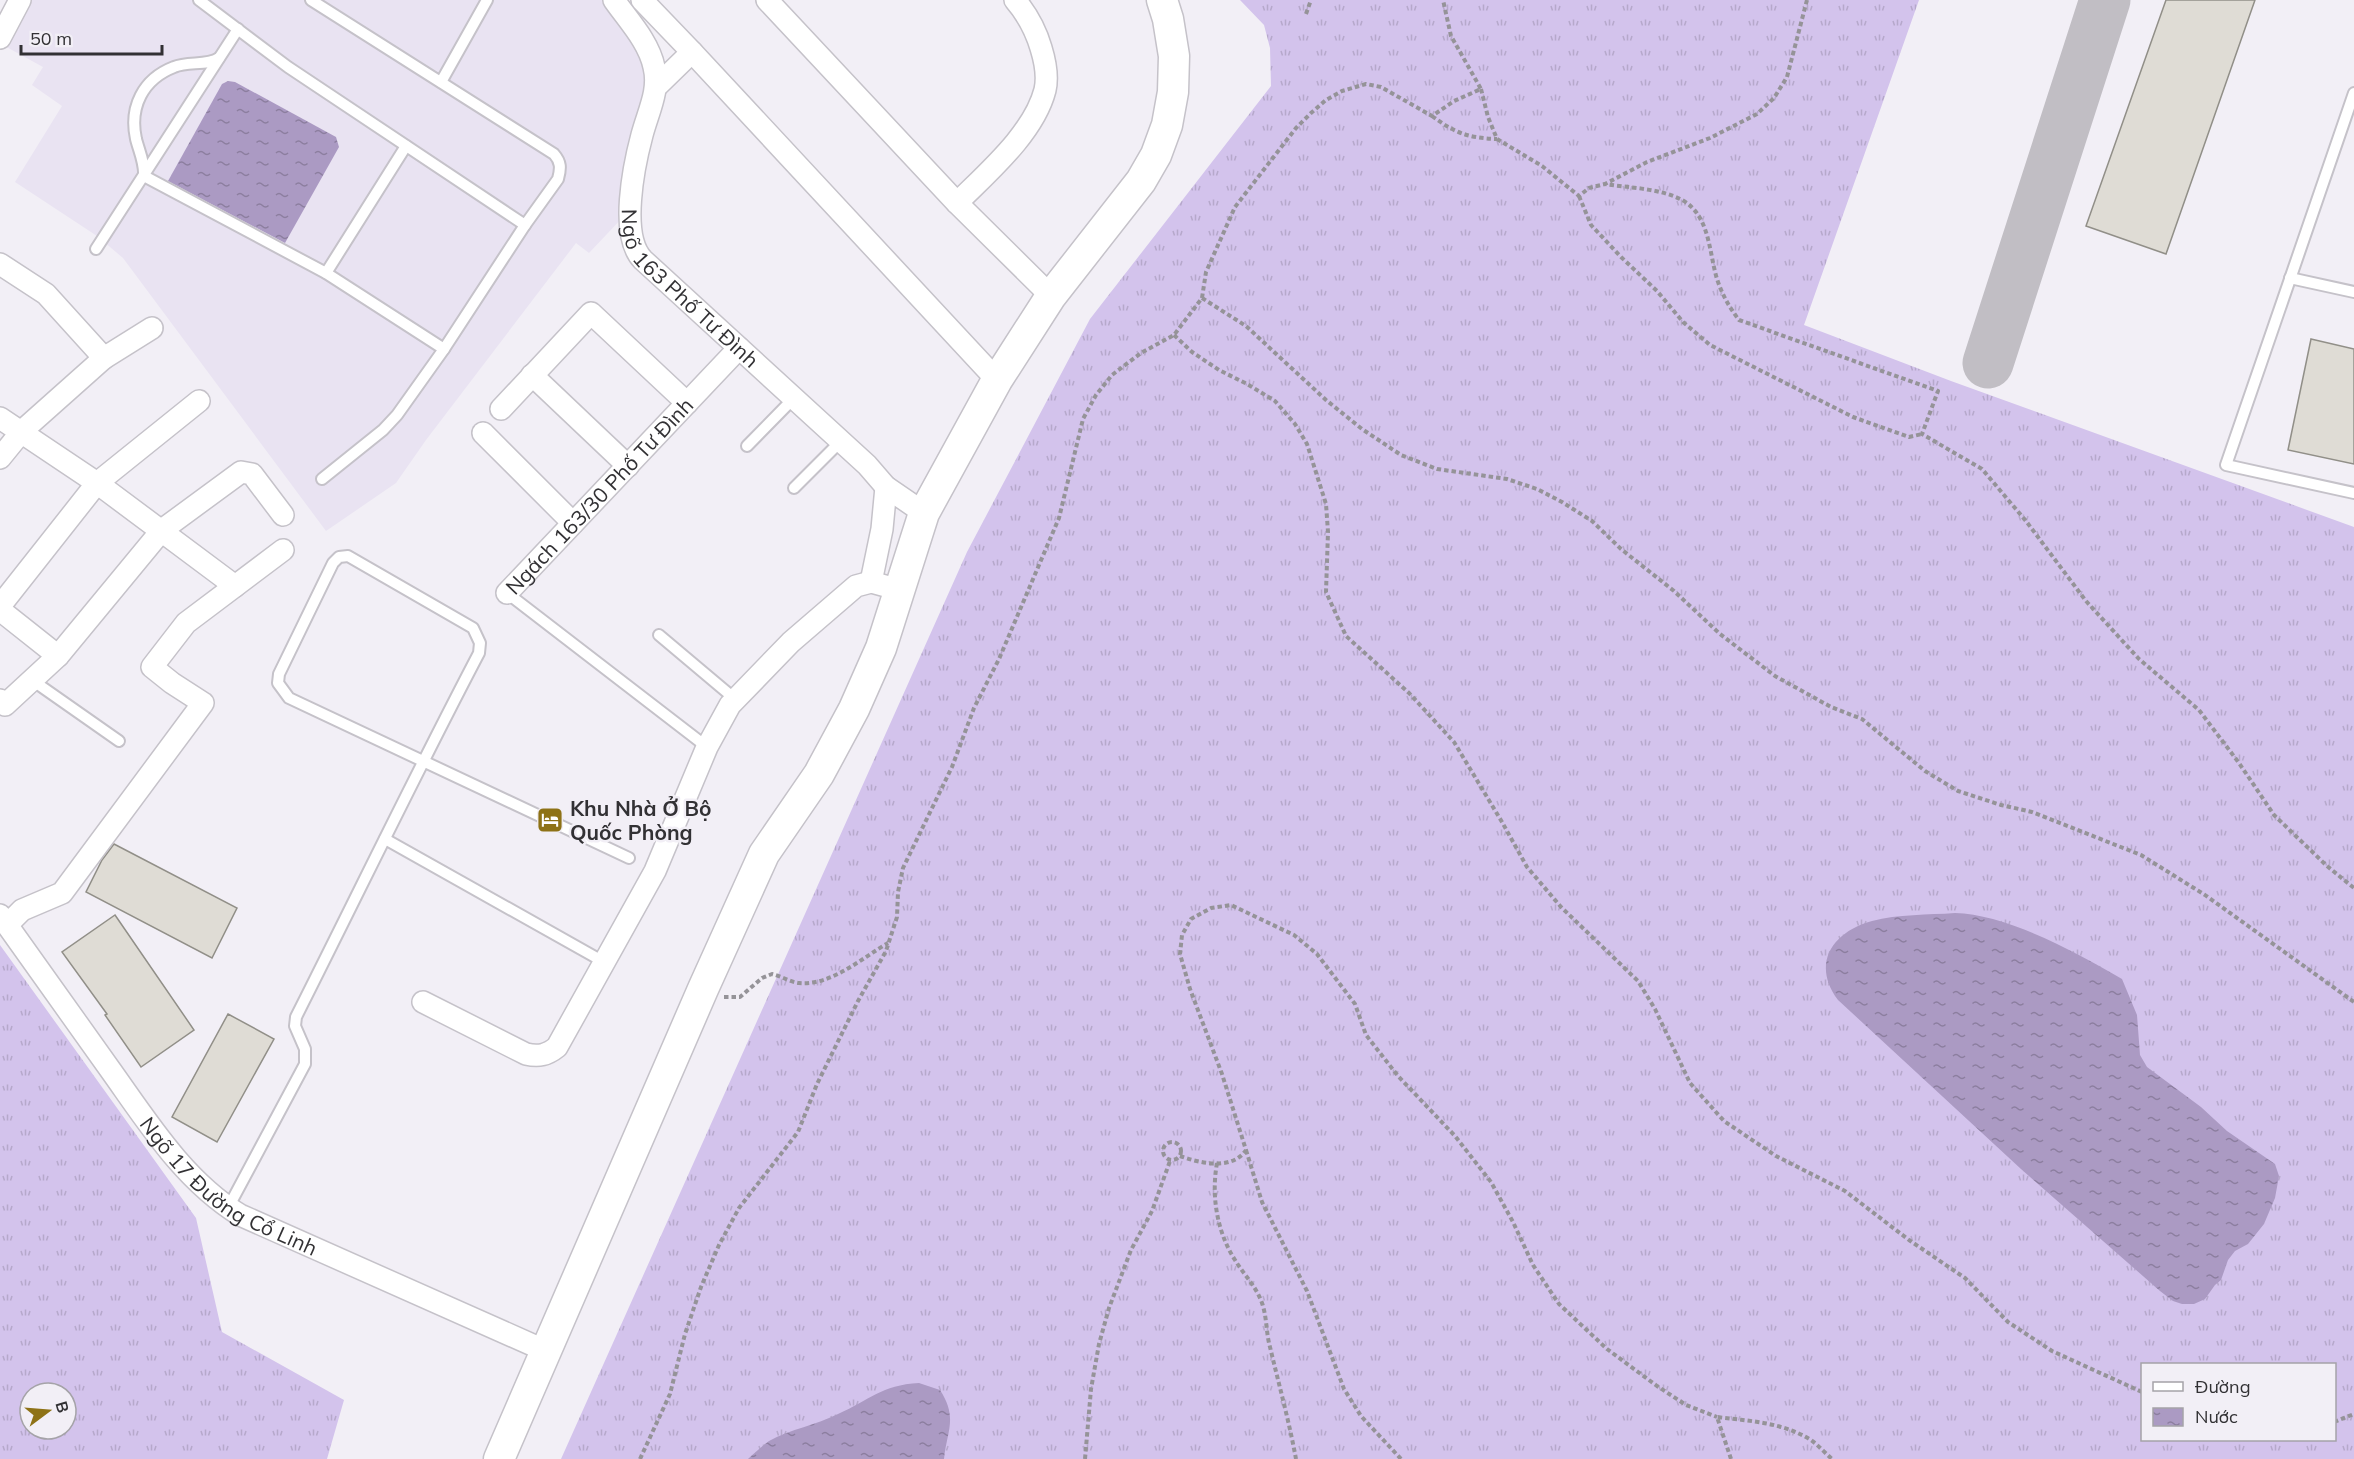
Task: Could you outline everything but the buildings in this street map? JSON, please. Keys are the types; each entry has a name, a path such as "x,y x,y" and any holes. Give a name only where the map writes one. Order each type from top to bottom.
{"street":[{"path":"0,38 20,0"},
{"name":"Ngõ 163 Phố Tư Đình","path":"614,0 651,56 656,87 642,135 633,179 630,217 632,242 638,255 867,465 886,487 924,513"},
{"path":"642,0 997,380"},
{"path":"767,0 957,203 1051,296"},
{"path":"957,203 1004,156 1032,119 1045,89 1045,62 1037,33 1014,0"},
{"path":"499,1459 703,988 764,854 819,774 854,709 881,648 924,513 997,380 1051,296 1141,181 1156,155 1167,125 1173,92 1174,56 1162,0"},
{"path":"656,87 692,52"},
{"path":"0,264 46,294 104,358"},
{"path":"501,409 591,313 687,403"},
{"path":"0,458 22,431 104,358 152,327"},
{"name":"Ngách 163/30 Phố Tư Đình","path":"507,593 739,348"},
{"path":"532,375 628,466"},
{"path":"58,656 0,608 97,483 199,401"},
{"path":"0,418 97,483 235,586"},
{"path":"483,433 573,524"},
{"path":"0,700 5,705 58,656 162,530 241,472 252,474 283,515"},
{"path":"871,582 882,530 886,487"},
{"path":"4,920 62,893 203,703 152,667 186,622 283,550"},
{"path":"423,1002 526,1054 537,1056 549,1053 557,1047 655,871 706,747 735,699 791,642 856,586 871,582 900,590"},
{"name":"Ngõ 17 Đường Cổ Linh","path":"4,920 159,1138 199,1183 228,1208 546,1351"}],"lane":[{"path":"199,0 288,67 525,225"},
{"path":"311,0 554,154 560,161 558,179 397,415 383,430 322,479"},
{"path":"441,82 486,0"},
{"path":"96,249 238,29"},
{"path":"144,176 134,120 135,107 140,95 155,78 172,68 189,63 211,62 219,58"},
{"path":"2354,93 2226,465 2354,493"},
{"path":"326,273 406,146"},
{"path":"144,176 326,273 444,349"},
{"path":"2290,278 2354,292"},
{"path":"747,446 794,398"},
{"path":"794,488 841,441"},
{"path":"228,1208 305,1064 305,1049 295,1026 296,1017 386,839 422,762 479,653 480,643 473,628 348,556 339,557 333,563 279,674 278,683 289,698 422,762 629,858"},
{"name":"Ngách 163/30 Phố Tư Đình","path":"507,593 706,747"},
{"path":"659,635 735,699"},
{"path":"32,680 119,741"},
{"path":"386,839 604,962"}],"path":[{"path":"1306,14 1311,0"},
{"path":"1443,0 1451,36 1482,89 1488,117 1497,139"},
{"path":"1579,196 1589,188 1605,184 1647,162 1710,138 1757,114 1774,98 1787,77 1807,0"},
{"path":"640,1459 670,1394 698,1296 719,1245 739,1208 798,1132 817,1084 888,942 897,917 898,892 903,868 952,767 974,708 999,659 1059,518 1083,419 1096,395 1112,375 1141,353 1174,335 1202,298 1206,272 1235,207 1296,128 1326,100 1342,91 1366,84 1381,87 1455,132 1468,137 1497,139 1534,161 1579,196 1591,225 1657,291 1683,322 1710,345 1853,417 1909,436 1922,434 1982,469 2026,521 2094,609 2139,659 2199,710 2274,815 2327,866 2354,888"},
{"path":"1432,116 1454,101 1482,89"},
{"path":"1605,184 1668,194 1684,200 1696,211 1704,225 1717,280 1728,305 1739,320 1938,391 1922,434"},
{"path":"1202,298 1246,326 1326,400 1362,429 1401,455 1437,469 1507,479 1538,489 1562,502 1592,521 1720,634 1775,676 1831,707 1862,719 1925,771 1958,791 2032,812 2141,855 2205,895 2354,1002"},
{"path":"1174,335 1192,352 1218,370 1275,401 1295,424 1307,444 1326,504 1328,532 1326,592 1346,636 1409,693 1454,742 1527,867 1561,907 1638,981 1655,1009 1690,1083 1724,1121 1776,1156 1845,1191 1909,1240 1965,1278 2008,1322 2052,1352 2141,1392"},
{"path":"1401,1459 1361,1416 1344,1389 1307,1291 1262,1202 1222,1074 1190,989 1180,954 1182,934 1191,919 1211,908 1231,905 1294,935 1317,954 1355,1004 1366,1035 1372,1044 1398,1076 1455,1136 1491,1182 1533,1265 1559,1304 1607,1349 1686,1405 1717,1418 1763,1422 1786,1428 1811,1441 1832,1459"},
{"path":"724,997 740,997 762,978 772,974 797,983 812,982 830,976 850,968 888,942"},
{"path":"1169,1142 1178,1144 1181,1150 1176,1160 1170,1161 1164,1157 1162,1152 1164,1146 1169,1142"},
{"path":"1180,1156 1193,1161 1217,1163 1233,1161 1242,1156 1246,1150"},
{"path":"1085,1459 1091,1389 1106,1317 1131,1250 1152,1211 1170,1161"},
{"path":"1217,1163 1214,1194 1219,1218 1226,1243 1236,1262 1256,1289 1262,1304 1268,1326 1269,1345 1284,1397 1296,1459"},
{"path":"2336,1421 2354,1414"},
{"path":"1717,1418 1731,1459"}],"shaded area":[{"path":"25,0 603,0 648,65 625,215 589,253 576,243 426,440 396,483 326,531 123,258 97,236 15,182 62,106 32,85 43,67 1,44"}],"green space":[{"path":"1240,0 1919,0 1804,325 1951,381 2354,527 2354,1459 561,1459 967,552 1090,319 1271,86 1270,48 1264,25"},
{"path":"0,945 196,1218 222,1332 344,1400 327,1459 0,1459"}],"water":[{"path":"228,81 235,82 336,137 339,147 285,243 168,181 222,84"},
{"path":"1955,913 1975,915 2019,927 2085,958 2122,979 2137,1015 2140,1055 2147,1067 2201,1107 2227,1131 2275,1164 2279,1176 2275,1198 2264,1224 2248,1244 2235,1251 2228,1260 2221,1280 2205,1299 2194,1304 2182,1304 2173,1301 2160,1291 2021,1169 1838,1000 1830,987 1826,974 1826,962 1830,951 1846,933 1858,926 1882,919"},
{"path":"919,1383 940,1390 949,1409 950,1424 944,1459 748,1459 766,1443 777,1437 830,1418 885,1390"}],"taxiway":[{"path":"1988,363 2105,0"}],"place":[{"name":"Khu Nhà Ở Bộ Quốc Phòng","path":"550,820"}]}
